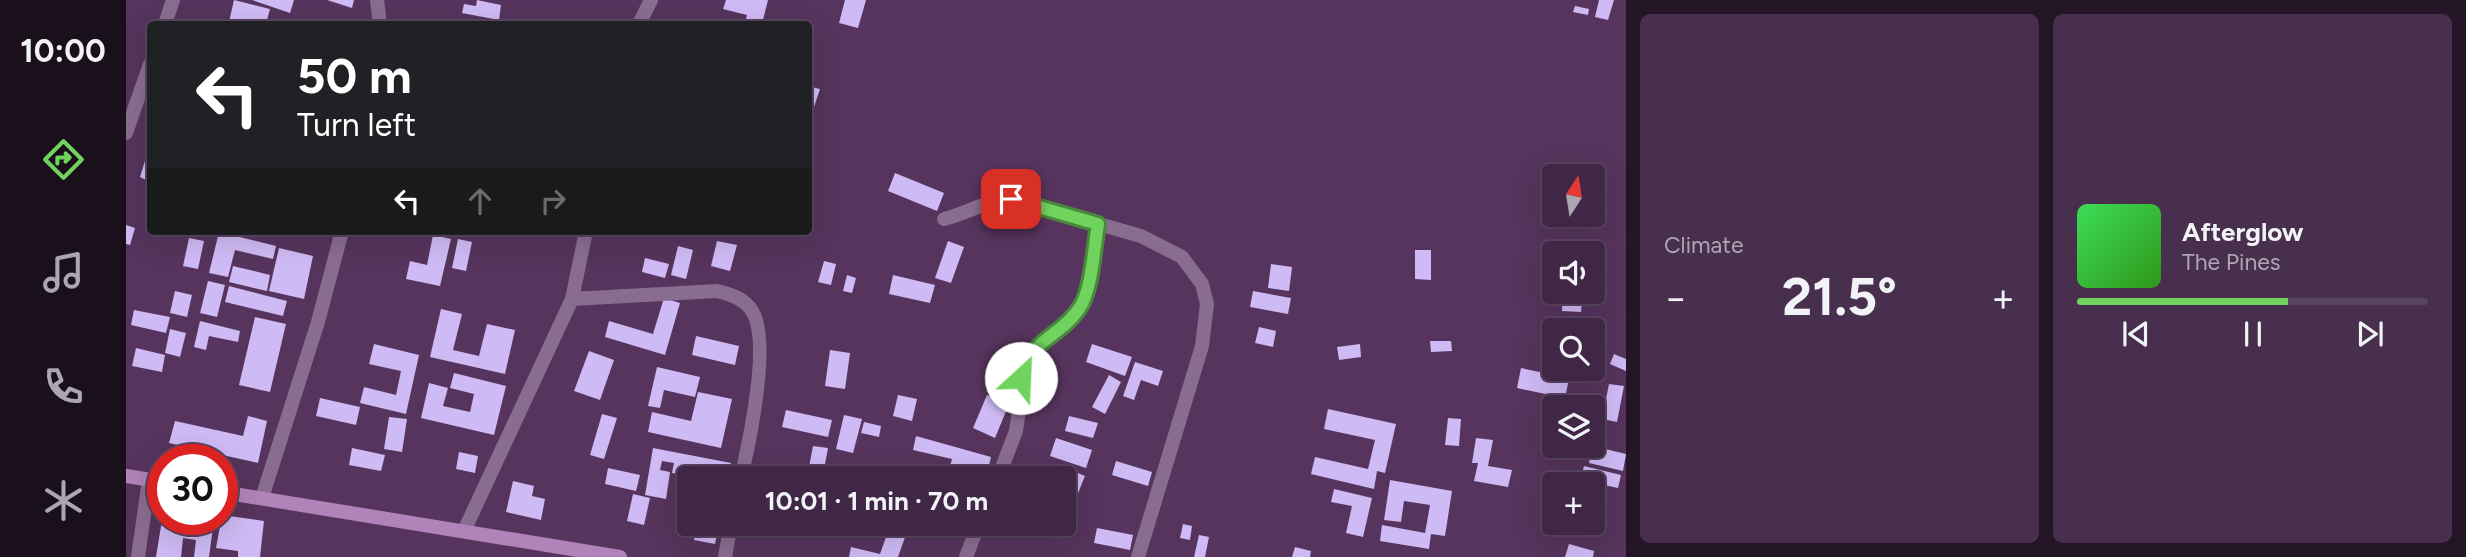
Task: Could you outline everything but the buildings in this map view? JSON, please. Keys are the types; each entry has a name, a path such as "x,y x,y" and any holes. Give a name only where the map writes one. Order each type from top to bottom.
{"street":[{"path":"166,21 173,0"},
{"path":"377,0 380,21"},
{"path":"640,21 651,0"},
{"path":"126,133 147,73"},
{"path":"944,219 969,214 992,200 1011,199 1141,236 1182,257 1202,284 1207,304 1196,370 1138,557"},
{"path":"1003,466 1016,431 1026,362 1031,351 1064,325 1086,298 1098,224"},
{"path":"262,498 318,322 341,235"},
{"path":"464,531 572,299 585,235"},
{"path":"572,299 717,292 736,296 751,309 759,336 759,373 743,466"},
{"path":"126,476 147,480"},
{"path":"238,494 620,557"},
{"path":"138,557 147,519"},
{"path":"725,557 729,536"},
{"path":"966,557 974,536"}],"route":[{"path":"1011,199 1098,224 1086,298 1079,310 1064,325 1031,351 1021,378"}]}
